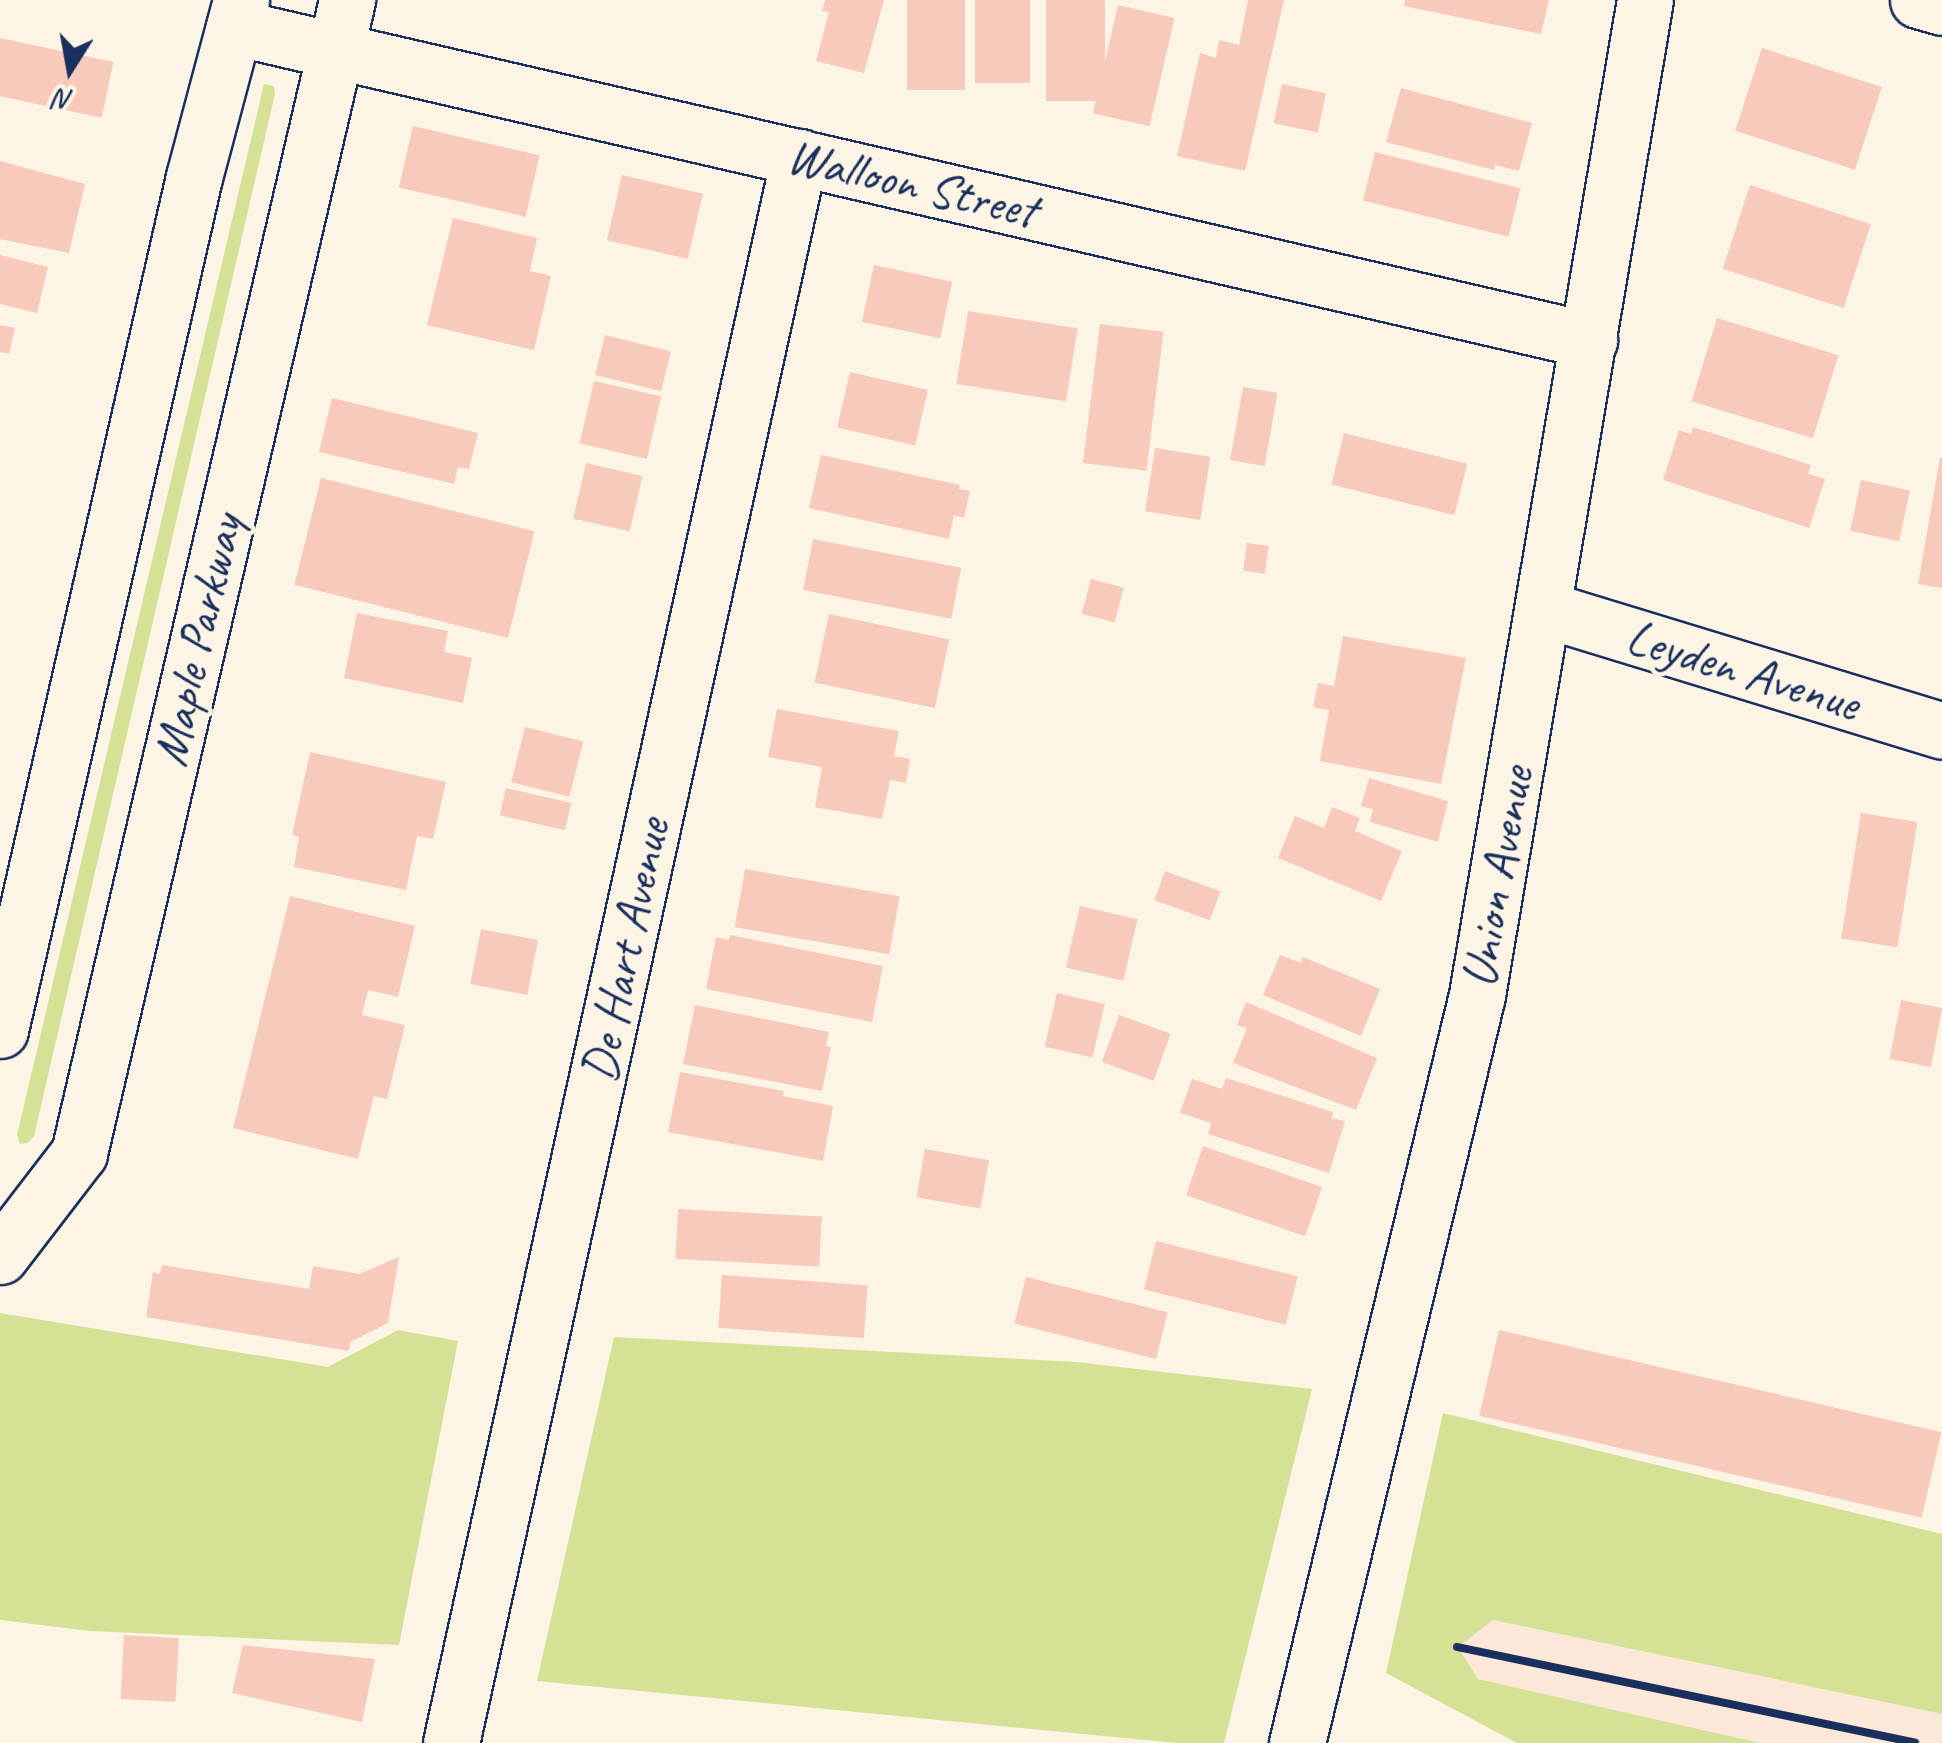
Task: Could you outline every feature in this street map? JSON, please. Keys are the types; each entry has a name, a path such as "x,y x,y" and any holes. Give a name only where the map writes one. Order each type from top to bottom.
{"street":[{"name":"Union Avenue","path":"1296,1743 1477,995 1645,0"},
{"path":"1918,0 1942,7"},
{"name":"Walloon Street","path":"237,14 341,25 799,156 1589,340"},
{"path":"0,1030 194,177 237,14"},
{"name":"Maple Parkway","path":"0,1256 79,1153 341,25"},
{"name":"De Hart Avenue","path":"451,1743 799,156"},
{"name":"Leyden Avenue","path":"1544,609 1942,730"}],"shaded area":[{"path":"1492,1620 1942,1714 1942,1743 1760,1743 1478,1679 1457,1647"}],"green space":[{"path":"264,84 274,86 275,94 34,1136 28,1143 20,1144 17,1135"},
{"path":"0,1313 328,1367 398,1330 458,1341 399,1645 90,1631 0,1620"},
{"path":"614,1337 1076,1362 1312,1389 1224,1743 1176,1743 537,1681"},
{"path":"1443,1413 1942,1534 1942,1714 1493,1620 1458,1647 1478,1679 1760,1743 1517,1743 1386,1673"}],"building":[{"path":"825,0 884,0 864,73 816,61 829,12 822,11"},
{"path":"907,0 965,0 965,90 907,90"},
{"path":"975,0 1030,0 1030,83 975,83"},
{"path":"1046,0 1105,0 1105,101 1046,101"},
{"path":"1248,0 1284,0 1245,171 1177,156 1200,53 1216,58 1219,40 1239,45"},
{"path":"1405,0 1549,0 1541,34 1404,6"},
{"path":"1118,5 1175,18 1150,126 1093,113"},
{"path":"0,38 113,62 102,118 0,96"},
{"path":"1762,48 1882,87 1855,170 1735,131"},
{"path":"1282,84 1326,93 1318,132 1274,123"},
{"path":"1401,88 1532,123 1519,171 1495,165 1494,170 1386,142"},
{"path":"413,126 540,155 525,217 399,187"},
{"path":"1375,152 1521,188 1508,237 1363,201"},
{"path":"0,161 85,184 69,253 0,239"},
{"path":"622,175 703,194 688,259 607,240"},
{"path":"1750,185 1871,224 1844,308 1723,269"},
{"path":"453,218 537,238 530,271 551,276 534,350 427,325"},
{"path":"0,255 48,267 37,313 0,304"},
{"path":"874,265 952,282 940,338 862,322"},
{"path":"968,311 1078,328 1066,401 956,384"},
{"path":"1717,318 1838,355 1813,438 1692,401"},
{"path":"1100,324 1164,332 1146,471 1083,463"},
{"path":"0,325 15,328 9,354 0,352"},
{"path":"605,335 671,351 661,391 595,375"},
{"path":"850,372 928,390 915,446 837,428"},
{"path":"594,381 661,397 647,459 580,443"},
{"path":"1243,387 1277,393 1265,466 1230,460"},
{"path":"332,398 478,433 469,469 458,467 454,484 319,452"},
{"path":"1693,427 1811,465 1808,474 1825,479 1809,528 1663,480 1679,430 1691,434"},
{"path":"1344,433 1467,464 1454,515 1331,484"},
{"path":"1155,448 1210,457 1200,520 1145,511"},
{"path":"821,455 960,485 959,489 970,491 964,518 954,515 949,539 809,508"},
{"path":"1942,458 1942,588 1918,584"},
{"path":"586,463 643,476 630,532 573,519"},
{"path":"321,478 534,531 508,638 294,585"},
{"path":"1861,480 1910,490 1899,541 1850,531"},
{"path":"813,539 961,568 951,619 803,590"},
{"path":"1247,543 1269,546 1265,574 1243,571"},
{"path":"1091,579 1124,588 1115,623 1082,614"},
{"path":"357,613 448,631 444,652 472,658 463,703 344,678"},
{"path":"829,614 949,640 935,708 814,682"},
{"path":"1343,636 1466,658 1441,784 1320,761 1329,710 1313,707 1318,683 1334,686"},
{"path":"777,709 899,731 894,756 910,759 906,783 890,780 882,819 815,807 822,767 768,757"},
{"path":"525,727 583,742 569,797 511,782"},
{"path":"310,752 446,782 433,839 417,836 406,890 294,867 299,837 292,835"},
{"path":"1369,778 1448,801 1438,842 1370,822 1373,809 1361,806"},
{"path":"506,788 571,803 565,830 500,815"},
{"path":"1332,807 1360,818 1355,831 1402,851 1381,901 1278,858 1295,816 1324,828"},
{"path":"1861,813 1917,822 1897,947 1841,938"},
{"path":"745,869 900,896 889,954 735,927"},
{"path":"1165,871 1220,891 1210,920 1154,900"},
{"path":"290,896 415,926 398,997 368,990 362,1015 405,1025 387,1099 374,1096 358,1159 233,1128"},
{"path":"1080,906 1137,919 1123,981 1066,967"},
{"path":"481,929 538,940 527,995 470,984"},
{"path":"730,935 883,966 872,1022 706,989 716,937 729,940"},
{"path":"1280,955 1301,963 1303,957 1380,989 1361,1036 1263,995"},
{"path":"1057,993 1105,1004 1092,1058 1045,1047"},
{"path":"1901,1000 1942,1008 1931,1067 1890,1059"},
{"path":"1246,1002 1377,1058 1356,1110 1233,1063 1247,1028 1237,1025"},
{"path":"695,1005 829,1032 826,1046 831,1047 822,1091 683,1064"},
{"path":"1119,1015 1171,1034 1154,1081 1102,1062"},
{"path":"680,1072 784,1091 783,1096 833,1106 823,1161 668,1132"},
{"path":"1226,1078 1333,1112 1332,1118 1345,1121 1329,1173 1208,1134 1211,1123 1180,1113 1192,1079 1222,1089"},
{"path":"1203,1146 1322,1187 1305,1236 1186,1195"},
{"path":"925,1149 989,1160 981,1209 916,1197"},
{"path":"678,1209 822,1217 819,1266 675,1259"},
{"path":"1156,1241 1298,1276 1286,1325 1144,1290"},
{"path":"399,1257 388,1323 350,1342 349,1351 146,1317 153,1272 160,1274 162,1265 309,1289 313,1266 359,1274"},
{"path":"722,1275 868,1285 864,1338 718,1328"},
{"path":"1026,1277 1168,1312 1156,1359 1014,1324"},
{"path":"1499,1330 1941,1432 1922,1518 1479,1416"},
{"path":"124,1635 179,1638 176,1702 121,1699"},
{"path":"243,1645 375,1659 362,1722 232,1693"}],"railway":[{"path":"1457,1647 1915,1743"}]}
